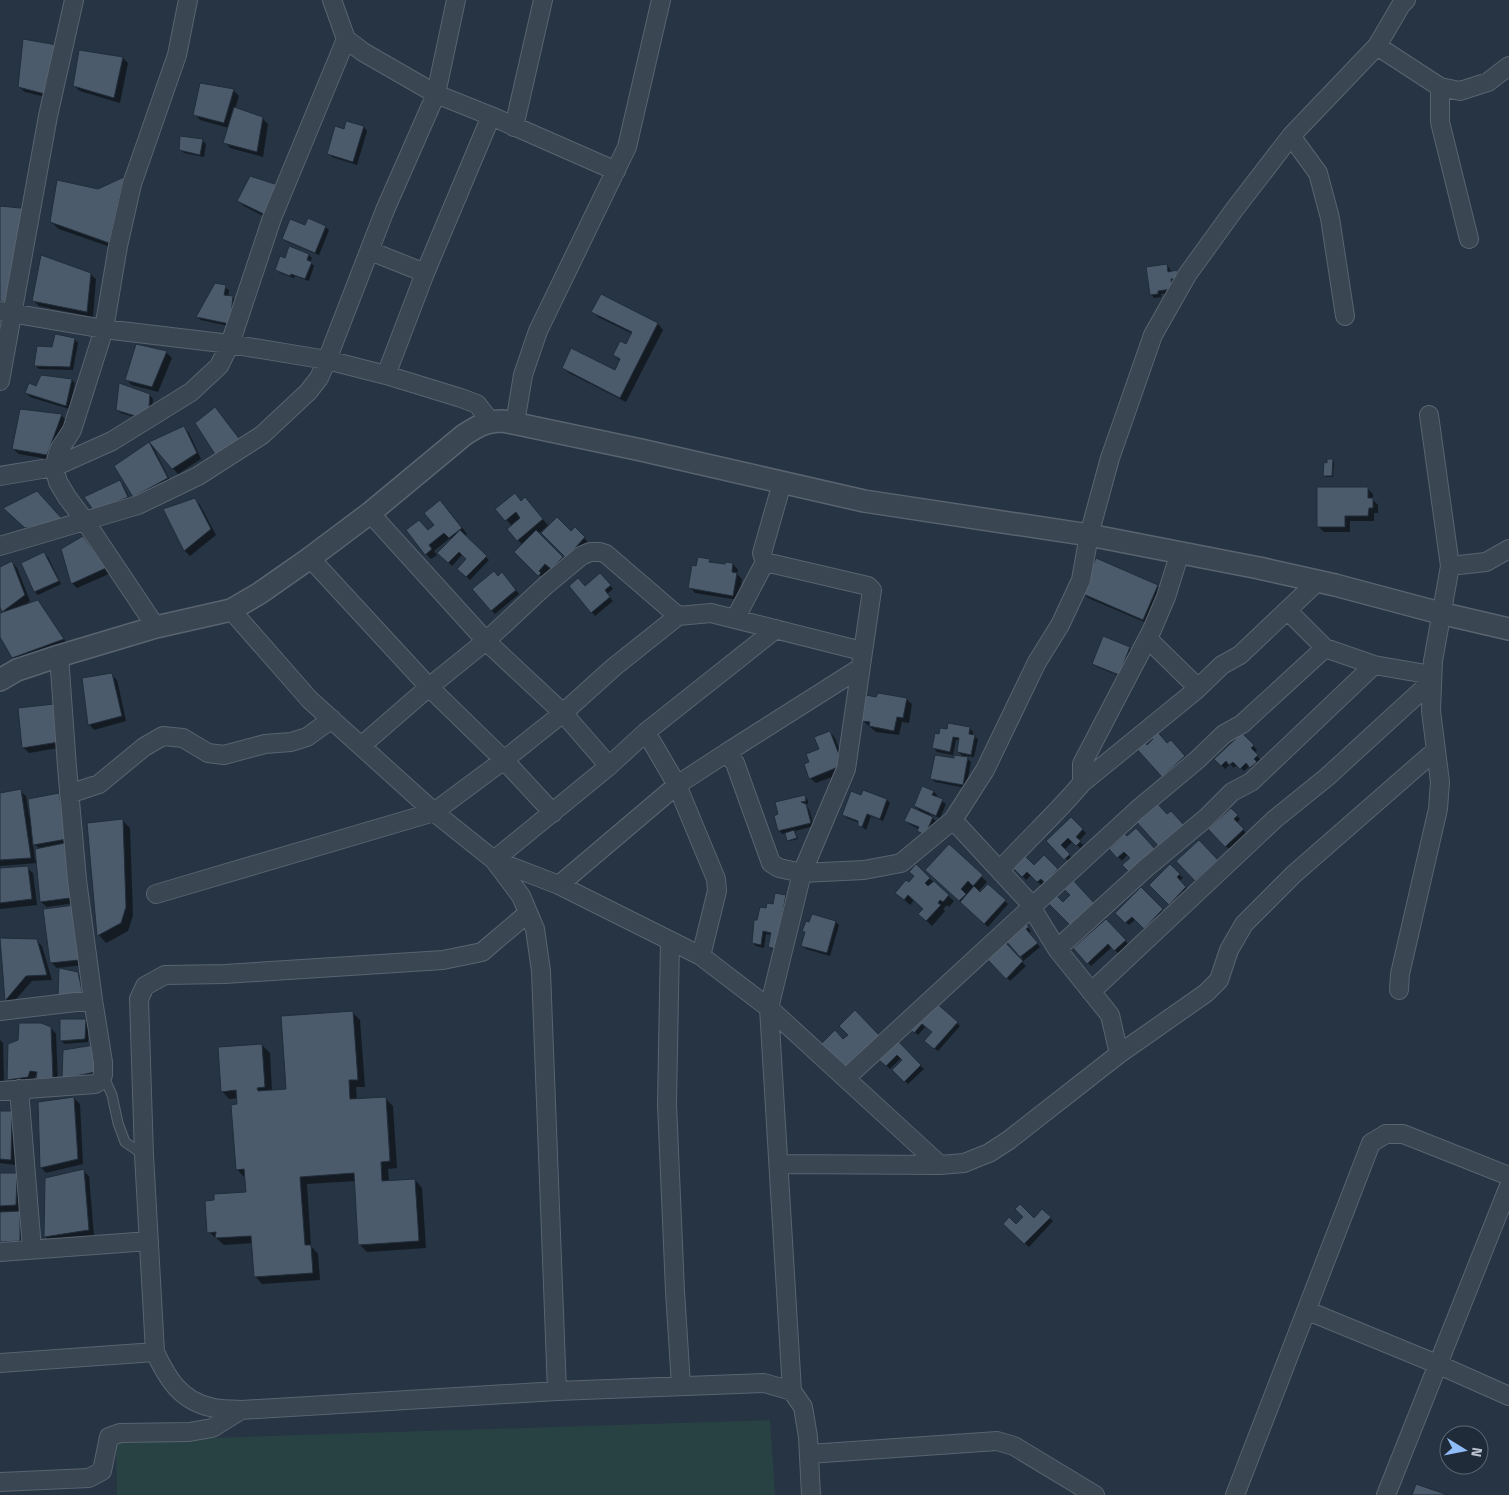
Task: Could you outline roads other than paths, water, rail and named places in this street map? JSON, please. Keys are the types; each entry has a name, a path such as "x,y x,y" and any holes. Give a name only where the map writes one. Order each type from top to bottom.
{"street":[{"path":"0,381 6,312 74,0"},
{"path":"156,627 67,497 58,482 54,466 59,450 72,430 104,329 118,246 132,184 176,55 188,0"},
{"path":"332,0 346,39 363,52 436,94 616,171"},
{"path":"0,546 138,505 198,476 262,435 308,392 319,378 327,360 386,210 436,94 456,0"},
{"path":"514,127 543,0"},
{"path":"515,423 523,375 538,331 626,147 634,121 661,0"},
{"path":"726,753 735,763 771,863 778,868 802,873 864,870 901,863 953,820 985,770 1037,662 1060,625 1081,580 1089,535 1110,458 1153,335 1188,275 1234,210 1291,136 1377,46 1403,2"},
{"path":"0,476 54,466 112,441 191,392 218,366 230,344 272,218 346,39"},
{"path":"1377,46 1440,87 1460,91 1488,82 1509,66"},
{"path":"1440,87 1440,122 1470,239"},
{"path":"386,375 425,273 491,116"},
{"path":"1291,136 1318,173 1330,218 1345,316"},
{"path":"370,251 425,273"},
{"path":"6,312 104,329 230,344 327,360 386,375 477,404 490,421"},
{"path":"1399,990 1400,974 1438,809 1440,782 1431,711 1432,678 1440,613 1450,566 1429,415"},
{"path":"0,680 17,670 59,656 156,627 231,610 260,593 310,558 477,426 490,421 515,423 864,501 1089,535 1180,552 1318,581 1509,629"},
{"path":"735,618 765,562 762,553 782,483"},
{"path":"370,512 486,641 563,714 609,766"},
{"path":"1450,566 1486,562 1509,549"},
{"path":"361,746 428,687 486,641 545,586 581,556 590,552 606,554 678,616"},
{"path":"1082,783 1082,764 1148,640 1166,597 1180,552"},
{"path":"310,558 428,687 504,760 553,813"},
{"path":"765,562 870,587 872,590 846,769 802,873 769,1008 792,1391 803,1407 809,1454 811,1495"},
{"path":"1000,870 1082,783 1198,688 1222,665 1240,655 1318,581"},
{"path":"231,610 310,700 434,812 494,860 521,896 535,929 541,971 557,1391"},
{"path":"1287,610 1325,648 1374,665 1432,678"},
{"path":"156,894 434,812 563,714 614,668 678,616 711,612 862,651"},
{"path":"494,860 609,766 646,732 776,629"},
{"path":"1148,640 1198,688"},
{"path":"846,1078 1137,810 1197,760 1224,734 1242,724 1325,648"},
{"path":"0,1091 95,1084 100,1081 103,1075 103,1062 77,880 59,656"},
{"path":"1057,949 1146,868 1206,818 1232,792 1251,782 1374,665"},
{"path":"559,885 677,785 860,668"},
{"path":"1091,992 1276,819 1327,777 1432,678"},
{"path":"69,794 99,784 144,747 162,736 183,738 208,753 224,755 265,744 291,742 307,737 332,719"},
{"path":"646,732 677,785 716,879 717,891 702,956"},
{"path":"779,1164 940,1165 964,1163 989,1153 1009,1140 1119,1054 1206,993 1219,980 1229,950 1244,924 1294,874 1436,750"},
{"path":"953,820 1027,900 1057,949 1110,1015 1119,1054"},
{"path":"494,860 559,885 702,956 769,1008 940,1165"},
{"path":"528,913 482,952 443,960 225,974 165,975 145,986 139,999 144,1155 155,1352 166,1376 183,1395 210,1407 241,1410 681,1385 764,1383 792,1391"},
{"path":"670,941 667,1104 681,1385"},
{"path":"0,1011 93,1000"},
{"path":"19,1089 32,1249"},
{"path":"1236,1495 1371,1143 1386,1134 1403,1134 1509,1176"},
{"path":"1386,1495 1509,1186"},
{"path":"0,1252 149,1241"},
{"path":"1308,1311 1509,1396"},
{"path":"0,1363 155,1352"},
{"path":"0,1482 89,1478 102,1471 109,1437 120,1433 189,1432 212,1428 241,1410"},
{"path":"809,1454 997,1441 1014,1446 1095,1495"}],"lane":[{"path":"103,1075 112,1095 125,1142 144,1155"}]}
